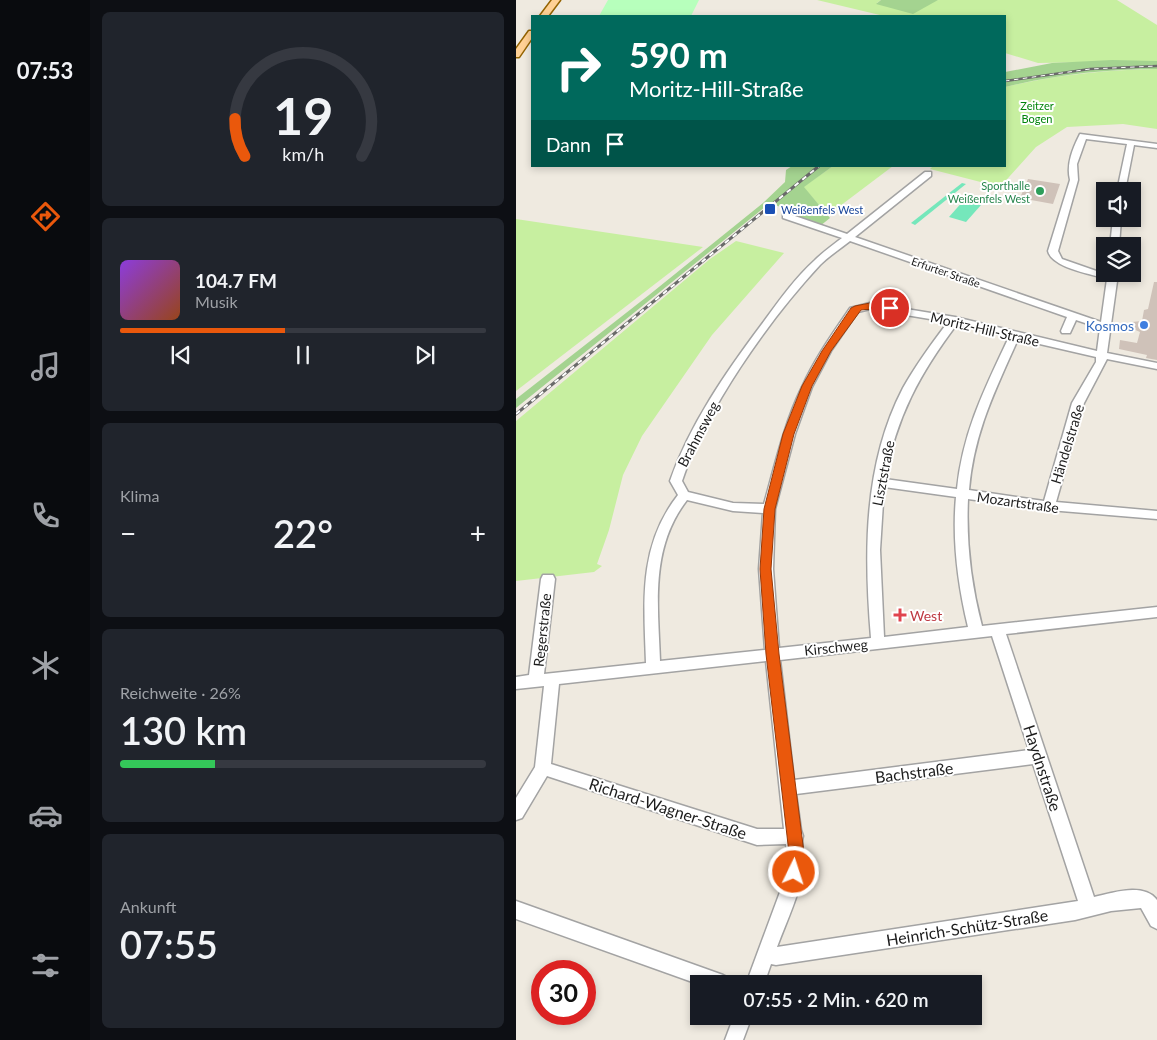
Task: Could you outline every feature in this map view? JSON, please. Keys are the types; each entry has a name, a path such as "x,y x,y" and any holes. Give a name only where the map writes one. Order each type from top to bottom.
{"main road":[{"path":"545,15 556,0"},
{"path":"516,55 531,34"}],"street":[{"path":"1096,271 1059,261 1054,256 1053,251 1074,180 1071,172 1082,136 1157,146"},
{"path":"1123,182 1131,143"},
{"name":"Brahmsweg","path":"684,495 676,480 685,455 747,352 798,282 817,263 928,174"},
{"name":"Erfurter Straße","path":"786,216 1106,327"},
{"name":"Händelstraße","path":"1048,506 1078,403 1101,362 1112,282"},
{"name":"Moritz-Hill-Straße","path":"758,975 794,872 796,853 772,654 766,569 769,509 789,434 807,386 826,351 854,310 863,306 876,306 955,320 1102,356 1157,366"},
{"path":"1066,331 1072,316"},
{"name":"Lisztstraße","path":"878,642 874,601 873,554 879,482 888,438 903,399 914,379 955,320"},
{"path":"976,631 969,602 963,545 963,494 967,459 977,420 1015,335"},
{"name":"Mozartstraße","path":"879,482 1048,506 1157,515"},
{"path":"652,667 652,584 656,551 667,518 684,495 733,507 769,509"},
{"name":"Regerstraße","path":"536,680 548,579"},
{"name":"Kirschweg","path":"516,682 1157,612"},
{"name":"Haydnstraße","path":"997,629 1088,906"},
{"path":"516,813 543,768 552,678"},
{"name":"Bachstraße","path":"789,788 1039,756"},
{"name":"Richard-Wagner-Straße","path":"543,768 757,837 794,836"},
{"name":"Heinrich-Schütz-Straße","path":"765,954 776,956 1075,911 1088,906 1141,899 1149,904 1157,920"},
{"path":"516,910 698,975"},
{"path":"734,1040 740,1025"}],"green space":[{"path":"608,0 699,0 692,15 600,15"},
{"path":"817,0 881,0 877,3 940,0 1117,0 1157,25 1157,61 1038,63 1006,53 1006,15 880,15"},
{"path":"881,0 938,0 913,14 876,4"},
{"path":"1112,60 1157,61 1157,69 1080,74 1042,79 1006,87 1006,72 1052,63"},
{"name":"Zeitzer Bogen","path":"1157,69 1157,129 1123,124 1067,127 1036,147 1000,187 930,169 932,167 1006,167 1006,87 1042,79"},
{"path":"790,167 832,167 804,187 830,218 820,226 794,217 791,211 770,203 516,408 516,399 763,203 785,182 786,170"},
{"path":"832,167 892,167 828,215 803,187"},
{"path":"962,183 966,184 915,225 911,223"},
{"path":"964,200 981,205 966,222 949,217"},
{"path":"516,219 703,247 516,391"},
{"path":"736,241 784,253 712,335 642,436 623,475 609,530 597,564 602,566 594,572 516,581 516,421 710,259"}],"building":[{"name":"Sporthalle Weißenfels West","path":"1028,179 1060,184 1053,204 1020,198"},
{"name":"Kosmos","path":"1154,282 1157,282 1157,360 1146,358 1147,355 1119,349 1120,340 1137,343 1140,332 1131,328 1132,322 1142,321 1144,310 1148,309"}],"railway":[{"path":"1006,81 1090,69 1157,66"},
{"path":"516,414 818,167"}],"place":[{"name":"Sporthalle Weißenfels West","path":"1040,191"},
{"name":"Weißenfels West","path":"770,209"},
{"name":"Kosmos","path":"1144,325"},
{"name":"West","path":"900,615"}],"route":[{"path":"794,872 796,853 772,654 766,569 769,509 789,434 807,386 826,351 854,310 863,306 890,308"}]}
